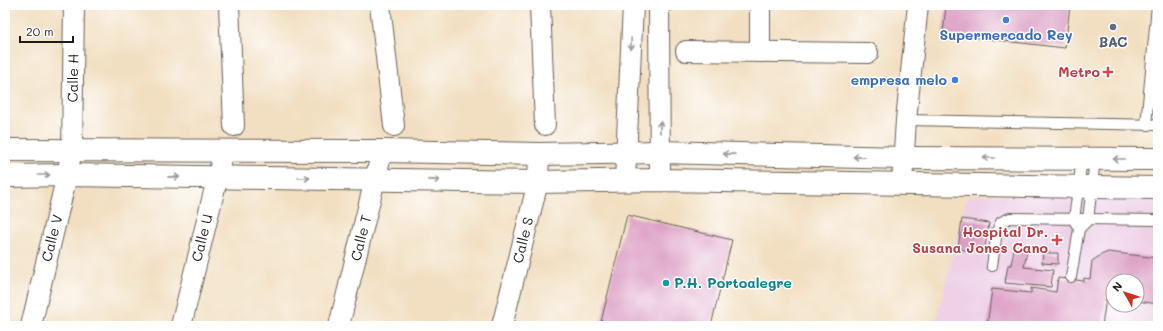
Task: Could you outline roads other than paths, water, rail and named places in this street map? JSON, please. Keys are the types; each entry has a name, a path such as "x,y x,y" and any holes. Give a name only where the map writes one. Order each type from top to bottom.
{"street":[{"name":"Calle H","path":"72,150 74,5"},
{"path":"229,5 234,126"},
{"path":"380,5 394,126"},
{"path":"540,5 545,125"},
{"path":"625,181 633,5"},
{"path":"659,5 660,180"},
{"path":"760,5 760,52"},
{"path":"902,183 906,120 918,5"},
{"path":"686,51 868,52"},
{"path":"5,150 382,151 539,154 660,152 903,158 1158,159"},
{"name":"Calle V","path":"31,326 72,150"},
{"name":"Calle U","path":"181,326 224,150"},
{"name":"Calle T","path":"339,326 382,151"},
{"name":"Calle S","path":"502,326 538,182 539,154"},
{"path":"5,176 67,175 538,182 660,180 1158,188"}],"lane":[{"path":"1146,125 1157,5"},
{"path":"906,120 1158,125"},
{"path":"1079,229 1074,219 1085,187 1089,159"},
{"path":"1085,187 1088,220"},
{"path":"992,266 997,230 1001,222 1010,218 1158,220"},
{"path":"1071,276 1079,229 1088,220"}],"place":[{"name":"Supermercado Rey","path":"1006,20"},
{"name":"BAC","path":"1113,27"},
{"name":"Metro","path":"1108,72"},
{"name":"empresa melo","path":"955,80"},
{"name":"Hospital Dr. Susana Jones Cano","path":"1057,240"},
{"name":"P.H. Portoalegre","path":"666,283"}]}
